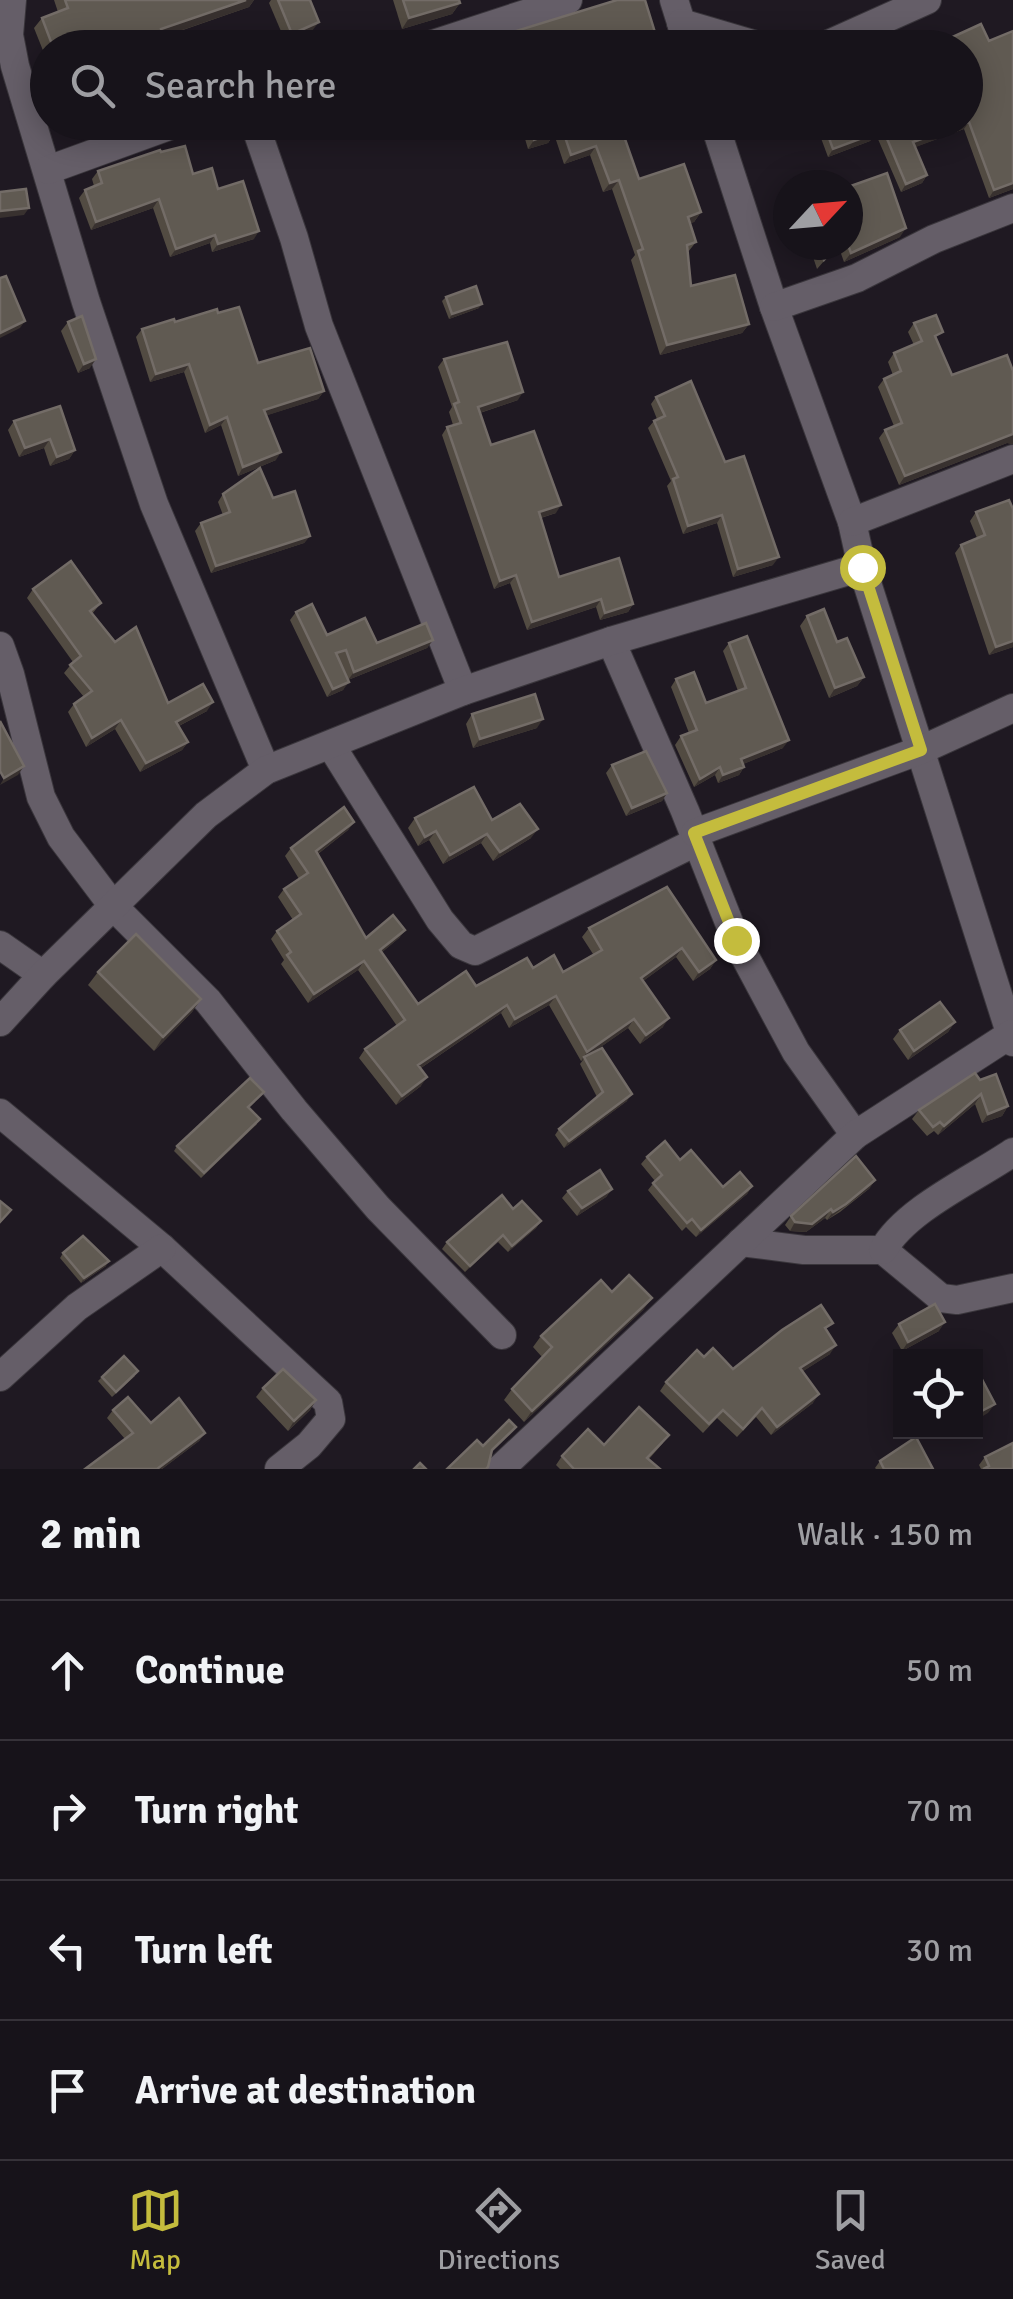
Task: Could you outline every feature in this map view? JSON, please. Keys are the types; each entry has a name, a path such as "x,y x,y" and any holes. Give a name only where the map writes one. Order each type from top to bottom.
{"street":[{"path":"12,0 9,35 30,113"},
{"path":"476,30 568,0"},
{"path":"860,30 927,0"},
{"path":"38,140 86,302 154,504 266,770"},
{"path":"48,170 130,140"},
{"path":"260,140 294,238 318,326 463,691"},
{"path":"500,1469 855,1135 1012,1038 1004,978 921,750 862,567 852,522 774,307 720,140"},
{"path":"774,307 857,278 934,239 1013,208"},
{"path":"852,522 1013,459"},
{"path":"0,1022 42,975 206,815 266,770 463,691 611,640 862,567"},
{"path":"611,640 736,940 796,1052 855,1135"},
{"path":"0,646 42,797 61,837 114,906 208,1001 378,1208 502,1334"},
{"path":"332,746 440,920 461,946 475,951 696,837 921,750 1013,708"},
{"path":"0,945 42,975"},
{"path":"0,1113 162,1248 328,1402 332,1419 309,1445 279,1469"},
{"path":"883,1250 892,1235 944,1194 1013,1152"},
{"path":"741,1242 804,1250 883,1250 941,1298 957,1300 1013,1288"},
{"path":"0,1377 77,1307 162,1248"}],"building":[{"path":"65,0 246,0 161,30 47,30 42,18 68,8"},
{"path":"278,0 310,0 319,22 290,30"},
{"path":"403,0 459,0 460,3 409,18"},
{"path":"617,0 645,0 654,30 519,30"},
{"path":"981,24 989,41 1013,31 1013,183 994,190 976,140 983,140 983,30 968,30"},
{"path":"566,140 625,140 639,179 684,164 701,212 688,217 696,242 687,245 691,286 735,275 749,324 667,345 638,251 643,249 619,180 610,183 596,146 571,155"},
{"path":"830,140 857,140 833,149"},
{"path":"888,140 919,140 913,142 927,175 906,184"},
{"path":"185,146 193,174 212,168 218,189 243,181 259,231 218,244 215,235 176,249 159,199 96,222 85,190 102,183 98,171 160,150"},
{"path":"887,173 906,228 863,248 863,182"},
{"path":"26,189 29,208 0,211 0,192"},
{"path":"6,276 25,321 0,333 0,278"},
{"path":"476,286 482,304 452,314 446,297"},
{"path":"239,307 258,363 310,348 324,391 264,410 281,452 243,467 227,417 210,425 189,364 156,374 142,329"},
{"path":"936,315 943,332 935,336 952,375 1007,355 1013,371 1013,434 905,476 885,430 902,423 884,379 901,371 894,353 922,341 914,323"},
{"path":"82,316 96,359 84,364 68,322"},
{"path":"507,342 523,392 478,407 491,445 534,431 561,505 539,512 559,577 619,558 633,604 605,613 601,599 532,622 516,575 500,581 447,427 461,423 454,404 459,402 444,359"},
{"path":"691,381 725,462 744,456 779,557 738,569 722,515 688,526 673,479 678,477 654,421 665,416 656,397"},
{"path":"60,406 75,450 57,457 50,439 25,448 14,421"},
{"path":"260,468 273,498 295,491 310,536 216,566 201,523 230,512 223,494"},
{"path":"1009,500 1013,509 1013,641 996,647 961,545 985,535 976,512"},
{"path":"71,561 101,603 90,611 115,642 136,627 168,703 203,684 213,702 176,722 188,742 146,763 121,720 92,738 74,704 92,691 70,665 81,656 33,589"},
{"path":"312,604 327,635 365,618 377,643 426,623 433,640 354,672 346,650 336,653 349,682 333,689 296,612"},
{"path":"824,609 837,642 847,638 864,677 835,688 807,616"},
{"path":"747,636 789,740 741,759 744,767 723,775 720,767 700,779 681,736 697,730 676,679 694,672 706,703 746,688 729,643"},
{"path":"535,694 543,719 480,739 472,714"},
{"path":"0,721 24,766 4,778 0,771"},
{"path":"646,751 667,793 632,808 612,765"},
{"path":"474,787 492,820 520,804 538,829 500,852 487,834 450,855 436,831 425,837 415,818"},
{"path":"344,807 354,822 316,851 366,938 393,915 405,930 380,950 418,1004 466,971 476,986 527,958 533,968 554,955 563,972 602,950 589,928 667,887 716,960 699,972 682,948 641,978 669,1018 646,1035 634,1019 587,1052 556,996 515,1019 507,1005 418,1065 427,1077 402,1096 365,1049 405,1020 364,961 314,994 287,955 291,952 277,931 301,914 284,889 308,873 291,848"},
{"path":"136,934 201,999 163,1037 98,972"},
{"path":"940,1002 955,1022 914,1051 900,1030"},
{"path":"602,1048 632,1094 569,1141 559,1129 603,1092 584,1057"},
{"path":"975,1073 980,1080 996,1074 1008,1106 988,1114 981,1094 944,1126 940,1122 933,1127 919,1110"},
{"path":"250,1078 264,1092 248,1107 260,1119 204,1173 177,1146"},
{"path":"665,1141 680,1160 691,1150 723,1187 740,1172 752,1186 701,1230 692,1219 687,1223 653,1183 662,1175 647,1157"},
{"path":"856,1156 875,1180 846,1204 833,1212 831,1209 812,1224 795,1222 791,1216"},
{"path":"600,1170 612,1189 582,1208 568,1191"},
{"path":"502,1195 513,1209 522,1201 541,1221 512,1246 503,1235 470,1266 447,1242"},
{"path":"0,1201 11,1210 0,1222"},
{"path":"83,1236 109,1261 84,1278 63,1253"},
{"path":"629,1275 652,1298 532,1411 512,1389 552,1347 541,1336 601,1280 612,1292"},
{"path":"935,1304 945,1322 908,1342 899,1324"},
{"path":"821,1305 833,1323 825,1328 836,1345 800,1368 819,1394 777,1427 762,1408 743,1429 723,1410 709,1424 666,1382 697,1350 704,1357 713,1348 733,1369"},
{"path":"124,1356 138,1371 116,1392 102,1377"},
{"path":"283,1369 316,1400 294,1421 263,1388"},
{"path":"983,1381 995,1404 983,1410"},
{"path":"128,1397 151,1423 179,1398 205,1433 157,1469 85,1469 133,1433 113,1410"},
{"path":"639,1407 669,1435 647,1458 660,1469 574,1469 562,1456 588,1429 604,1445"},
{"path":"509,1420 516,1427 492,1450 486,1469 447,1469 477,1440 483,1446"},
{"path":"917,1439 933,1469 884,1469 880,1461"},
{"path":"1013,1443 1013,1469 983,1469 989,1466 985,1457"}],"route":[{"path":"736,940 694,833 921,750 862,567"}]}
